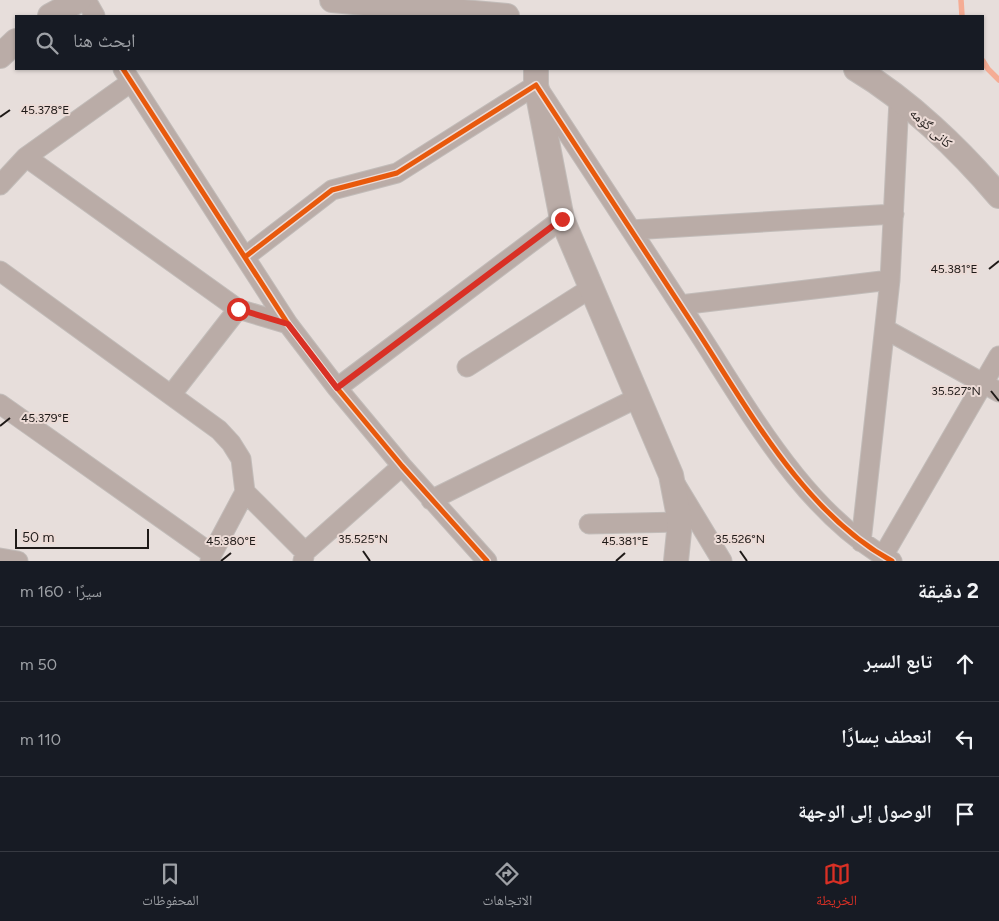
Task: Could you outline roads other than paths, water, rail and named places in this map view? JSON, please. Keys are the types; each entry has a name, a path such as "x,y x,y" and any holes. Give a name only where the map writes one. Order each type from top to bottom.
{"street":[{"path":"52,15 79,0"},
{"path":"86,0 94,15"},
{"path":"332,0 496,15"},
{"path":"0,56 15,42"},
{"name":"کانی گۆمە","path":"857,70 900,100 931,127 999,196"},
{"path":"0,185 26,157 127,75 288,324 337,388 402,466 487,561"},
{"path":"244,257 332,190 397,173 536,77"},
{"path":"536,77 562,219 671,476 722,561"},
{"path":"536,77 631,230 781,458 833,517 861,542 887,559 991,388 999,356"},
{"path":"861,542 890,280 900,100"},
{"path":"26,157 238,309 288,324"},
{"path":"631,230 894,214"},
{"path":"337,388 562,219"},
{"path":"0,271 219,430 232,443 241,459 245,492 211,557 0,404"},
{"path":"680,305 890,280"},
{"path":"467,367 591,288"},
{"path":"171,395 238,309"},
{"path":"884,329 991,388"},
{"path":"431,500 637,398"},
{"path":"245,492 304,556 402,466"},
{"path":"671,476 680,522 676,561"},
{"path":"589,524 680,522"},
{"path":"0,558 18,561"}],"waterway":[{"path":"961,0 962,15"},
{"path":"984,63 999,80"}]}
